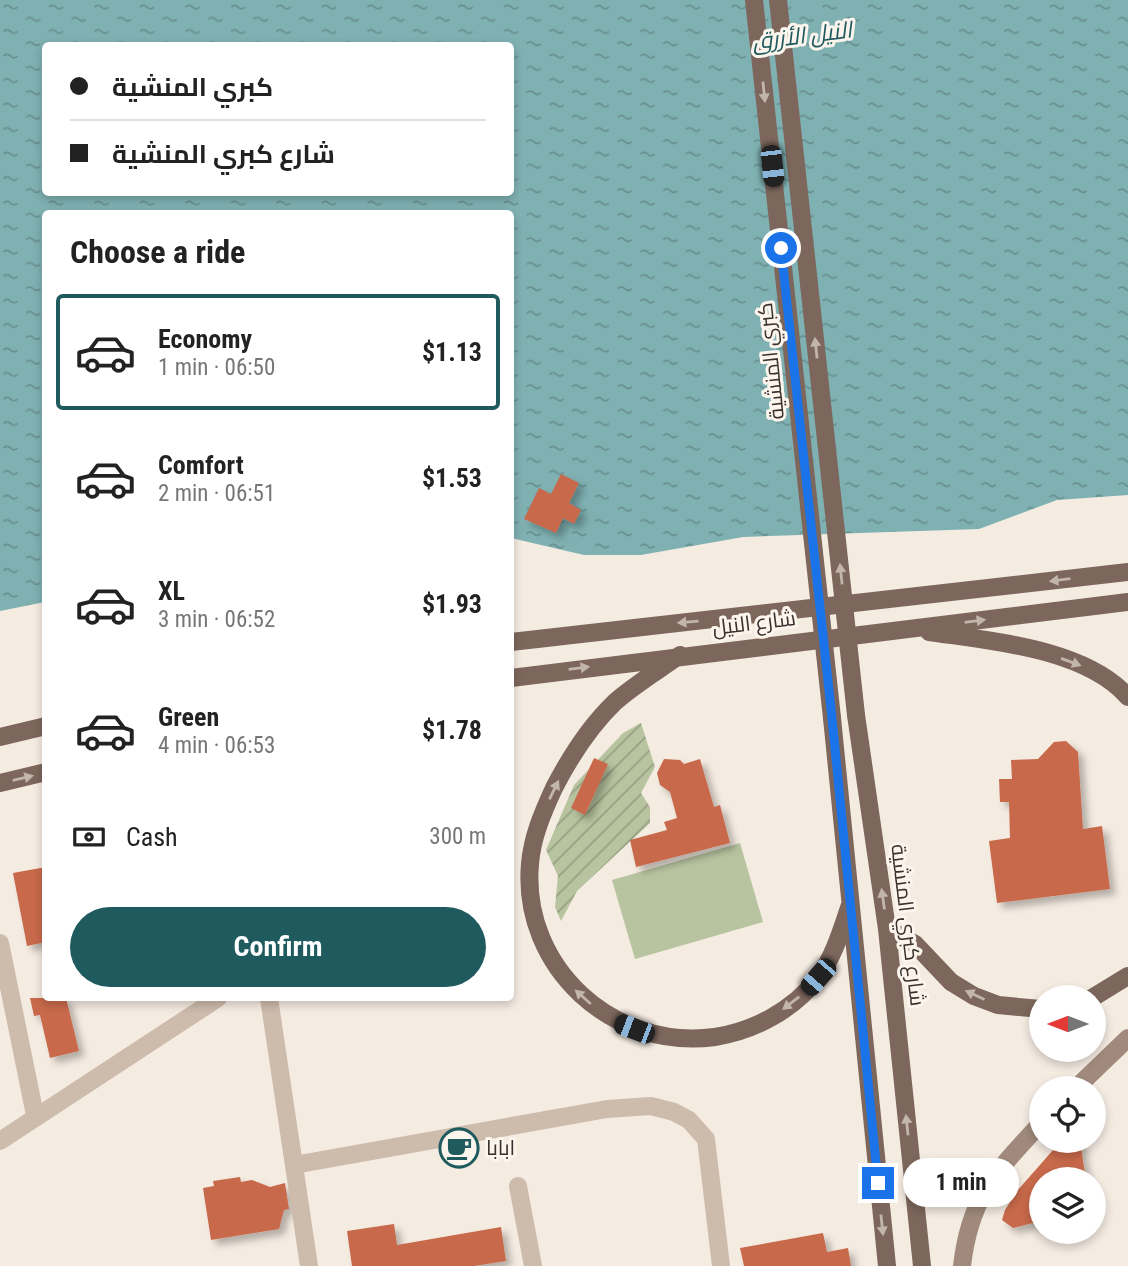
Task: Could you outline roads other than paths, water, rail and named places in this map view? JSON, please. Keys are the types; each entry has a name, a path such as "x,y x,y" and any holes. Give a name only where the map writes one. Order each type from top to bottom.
{"main road":[{"name":"كبري المنشية","path":"754,0 850,905"},
{"name":"شارع كبري المنشية","path":"778,0 856,715 887,929 922,1266"},
{"name":"شارع النيل","path":"514,642 1128,572"},
{"name":"شارع النيل","path":"514,678 680,655 1128,602"},
{"path":"908,629 1054,655 1082,666 1128,697"},
{"path":"680,655 616,702 584,737 544,810 533,844 530,899 540,937 559,972 594,1007 616,1022 652,1036 690,1040 735,1034 772,1018 806,991 834,953 850,905"},
{"path":"0,737 42,727"},
{"path":"0,783 42,773"},
{"path":"850,905 887,1266"},
{"path":"887,929 915,944 951,982 974,996 998,1005 1029,1008"},
{"path":"1106,989 1128,976"}],"street":[{"path":"0,943 36,1115"},
{"path":"0,1141 213,1001"},
{"path":"269,1001 309,1266"},
{"path":"1088,1076 1128,1038"},
{"path":"294,1165 607,1109 651,1106 689,1120 706,1139 721,1266"},
{"path":"962,1266 965,1241 990,1179 1029,1136"},
{"path":"518,1186 533,1266"}],"water":[{"name":"النيل الأزرق","path":"0,0 1128,0 1128,495 1057,500 979,529 743,537 641,555 584,555 514,539 514,210 42,210 42,603 0,611"}],"place":[{"name":"ابابا","path":"459,1148"}]}
